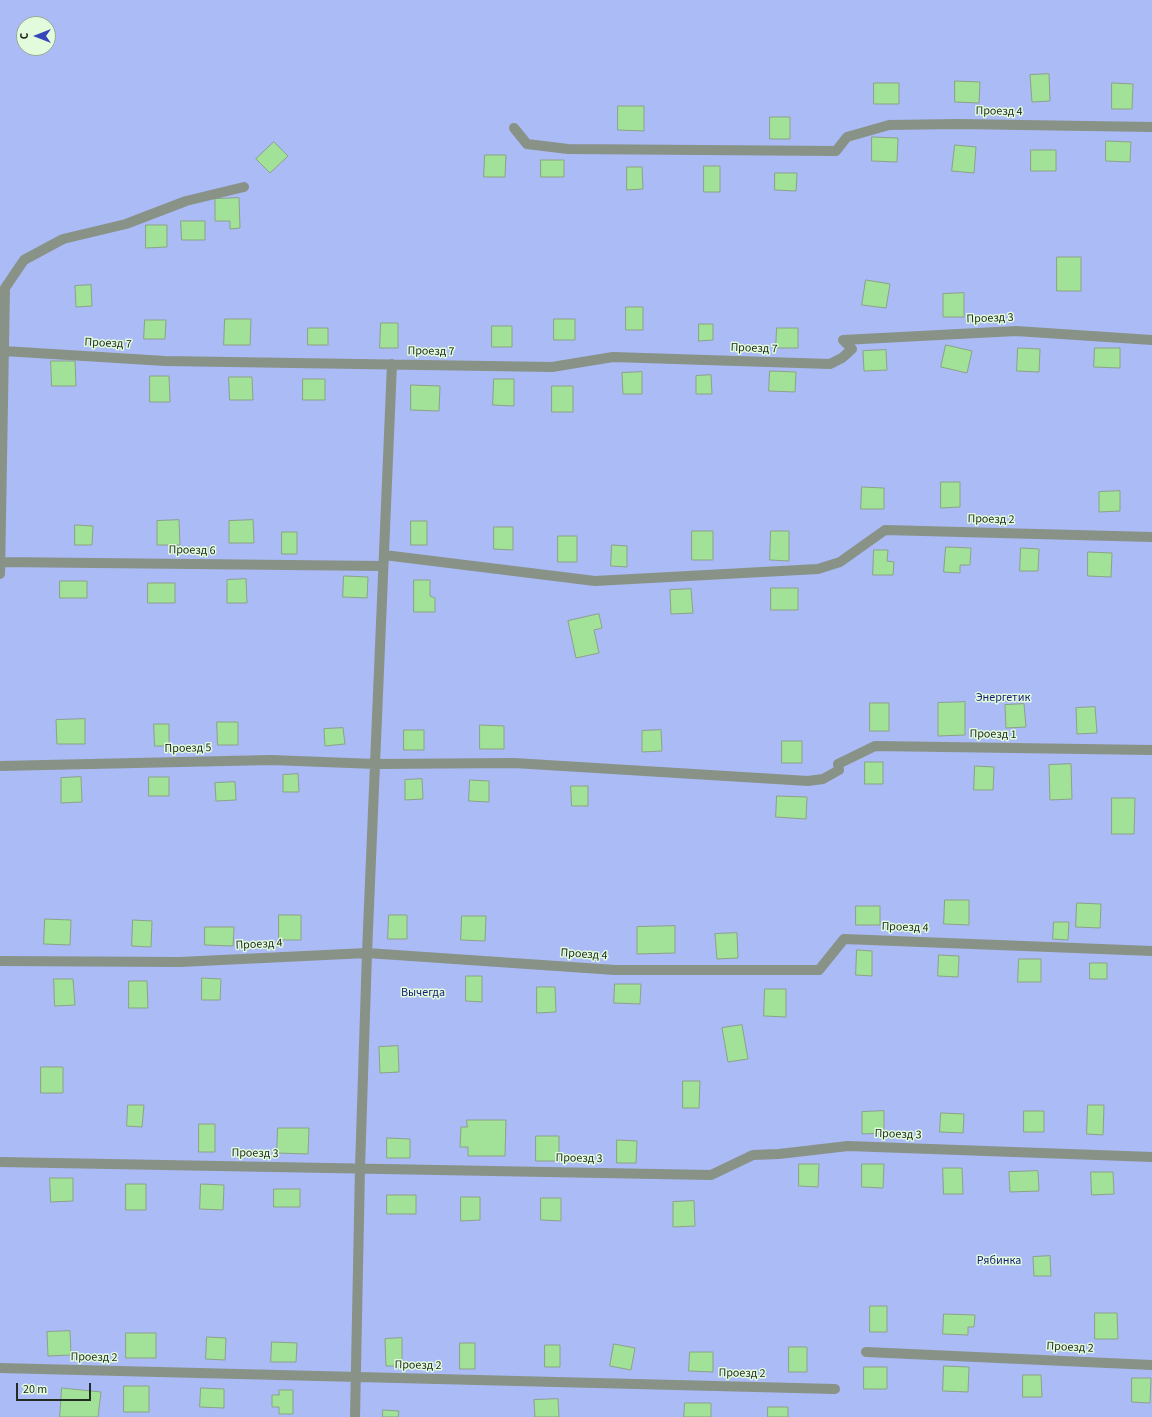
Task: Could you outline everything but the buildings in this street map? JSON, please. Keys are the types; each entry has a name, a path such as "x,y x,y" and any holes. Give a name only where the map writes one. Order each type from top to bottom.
{"street":[{"name":"Проезд 4","path":"514,128 527,144 568,149 836,150 847,137 890,125 958,124 1152,127"},
{"path":"0,574 4,351 3,288 24,260 63,240 126,224 186,201 244,187"},
{"name":"Проезд 3","path":"852,349 842,340 1016,331 1152,340"},
{"name":"Проезд 7","path":"4,351 165,361 552,367 613,357 830,364 842,358 852,349"},
{"path":"355,1417 360,1168 367,953 392,364"},
{"name":"Проезд 2","path":"384,555 595,581 818,569 840,562 885,530 1152,537"},
{"name":"Проезд 6","path":"0,562 383,566"},
{"name":"Проезд 1","path":"838,764 875,746 1152,750"},
{"name":"Проезд 5","path":"0,766 271,760 376,764 514,763 808,781 823,779 839,770 838,764"},
{"name":"Проезд 4","path":"0,961 180,962 367,953 614,970 819,970 844,939 1152,951"},
{"name":"Проезд 3","path":"0,1162 711,1175 753,1155 779,1154 848,1146 1152,1157"},
{"name":"Проезд 2","path":"866,1352 1152,1365"},
{"name":"Проезд 2","path":"0,1368 836,1389"}],"green space":[{"name":"Вычегда","path":"0,0 1152,0 1152,1417 0,1417"}],"park label":[{"name":"Энергетик","path":"1003,698"},
{"name":"Рябинка","path":"999,1261"}]}
